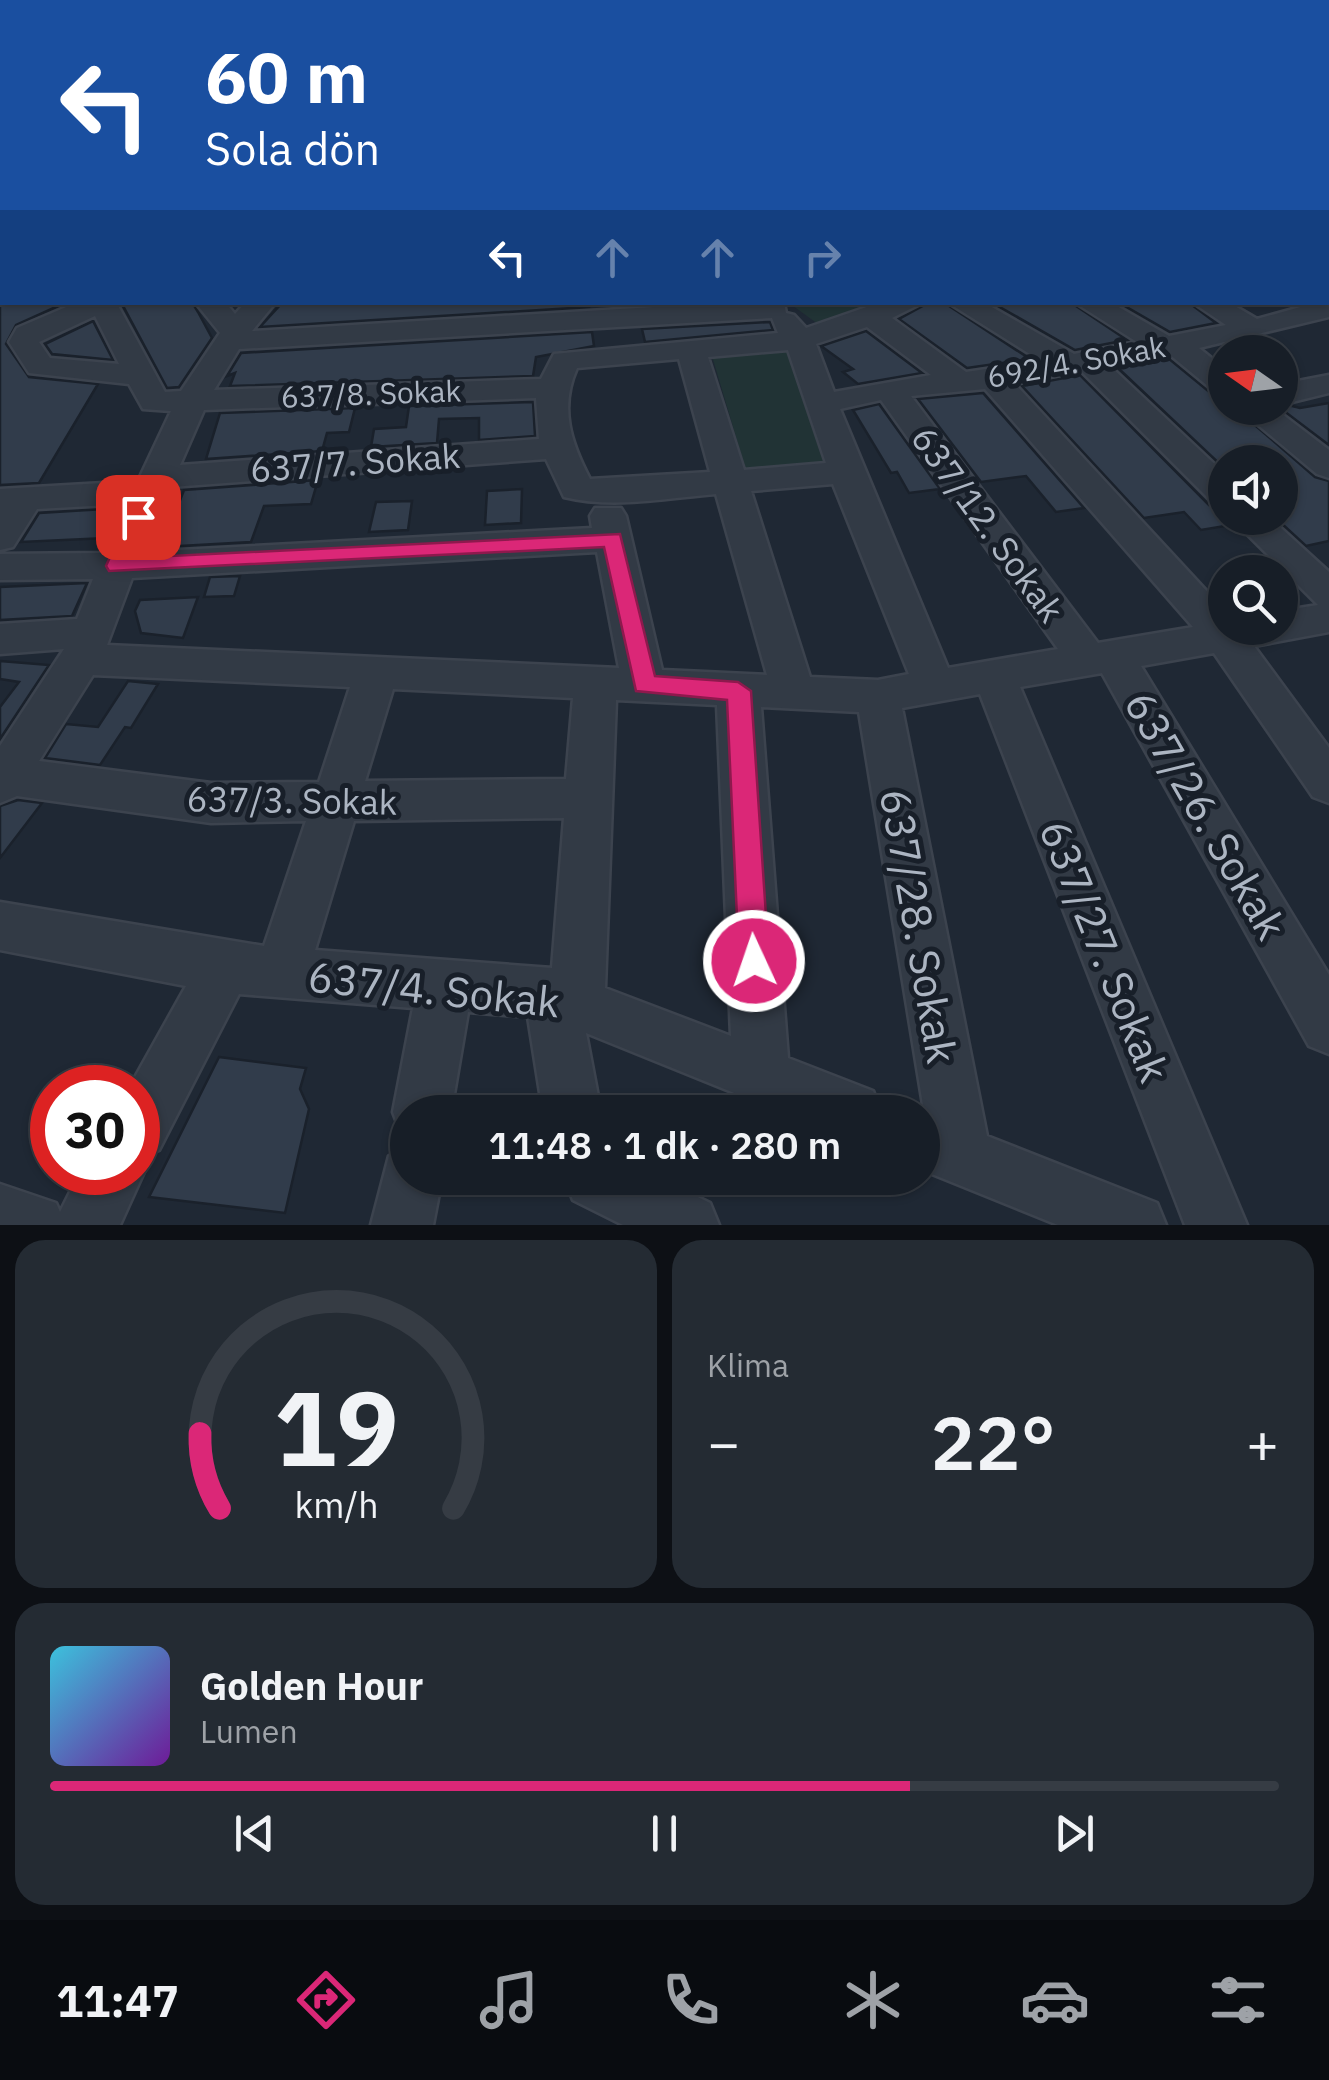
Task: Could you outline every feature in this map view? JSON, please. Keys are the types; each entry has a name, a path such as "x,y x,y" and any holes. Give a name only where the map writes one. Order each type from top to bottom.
{"street":[{"path":"0,318 31,305"},
{"path":"97,305 26,334 24,342 40,366 137,375"},
{"path":"103,305 137,375"},
{"path":"212,305 233,336"},
{"path":"2,778 88,645 117,566 193,398 233,336 259,305"},
{"path":"846,472 603,492 577,489 555,448 550,388 565,360 800,340 902,305"},
{"path":"966,305 1078,362 1208,479"},
{"path":"1094,305 1170,345 1208,372"},
{"path":"1208,305 1233,335"},
{"path":"233,336 426,315 771,306 800,340 846,472 935,686"},
{"name":"692/4. Sokak","path":"1247,335 1322,309"},
{"name":"637/12. Sokak","path":"871,316 975,380 1208,620"},
{"name":"692/4. Sokak","path":"822,404 889,389 975,380 1208,342"},
{"path":"692,350 727,480 794,693"},
{"name":"637/8. Sokak","path":"137,375 154,402 550,388"},
{"name":"637/12. Sokak","path":"889,389 1100,657"},
{"path":"1298,392 1324,391"},
{"path":"1275,425 1329,468"},
{"name":"637/7. Sokak","path":"13,500 555,448"},
{"path":"603,492 644,685"},
{"path":"0,538 13,500"},
{"path":"1263,535 1327,616 1298,622"},
{"path":"0,566 117,566 613,539"},
{"path":"0,639 377,671 878,696 1208,639"},
{"name":"637/12. Sokak","path":"1230,645 1329,784"},
{"name":"637/26. Sokak","path":"1100,657 1329,1027"},
{"path":"282,972 377,671"},
{"name":"637/27. Sokak","path":"994,676 1216,1225"},
{"path":"571,1095 564,999 595,682"},
{"path":"738,691 761,1076"},
{"name":"637/28. Sokak","path":"878,696 942,1148"},
{"name":"637/3. Sokak","path":"2,778 212,803 586,798"},
{"name":"637/4. Sokak","path":"0,926 224,968 445,985 564,999 809,1095"},
{"path":"160,1088 224,968"},
{"path":"425,1095 445,985"},
{"path":"942,1148 1135,1225"},
{"path":"86,1225 102,1195"},
{"path":"402,1225 408,1195"},
{"path":"629,1195 688,1225"},
{"path":"0,1215 34,1225"}],"shaded area":[{"path":"792,305 877,305 818,324"},
{"path":"789,350 835,467 747,474 712,356"}],"building":[{"path":"0,305 60,305 16,325 6,344 29,377 98,384 39,483 0,485"},
{"path":"123,305 194,305 212,338 179,387 167,388"},
{"path":"280,305 589,307 260,327"},
{"path":"925,305 948,305 1030,359 967,368 899,319"},
{"path":"996,305 1074,305 1127,340 1075,350"},
{"path":"1123,305 1192,305 1216,323 1170,332"},
{"path":"93,321 113,360 52,354 45,344"},
{"path":"770,322 773,330 645,342 642,329"},
{"path":"866,331 922,373 858,384 843,372 853,369 821,346"},
{"path":"592,332 594,346 536,357 533,376 230,386 235,373 227,376 241,353"},
{"path":"1168,358 1208,391 1208,425 1255,425 1278,445 1208,445 1208,453 1118,368"},
{"path":"1080,375 1208,504 1208,529 1201,530 1184,512 1144,518 1022,386"},
{"path":"983,393 1084,508 1056,512 1026,476 981,482 918,399"},
{"path":"533,402 535,436 479,440 479,418 439,419 437,443 371,447 374,429 406,427 409,406"},
{"path":"1329,403 1329,445 1298,422 1298,408"},
{"path":"879,404 940,489 909,493 897,472 891,473 853,410"},
{"path":"355,408 349,432 327,433 322,451 206,459 220,413"},
{"path":"1298,462 1315,477 1329,481 1329,541 1306,546 1294,535 1298,535"},
{"path":"318,480 311,504 264,506 251,542 162,547 184,490"},
{"path":"522,489 521,523 485,525 487,491"},
{"path":"412,501 408,530 369,532 376,502"},
{"path":"121,508 107,538 21,542 39,513"},
{"path":"240,576 234,596 204,597 210,577"},
{"path":"87,583 72,616 0,620 0,587"},
{"path":"198,597 183,638 141,633 135,611 140,600"},
{"path":"0,661 49,665 0,739 0,707 19,682 0,679"},
{"path":"128,681 158,684 131,728 125,727 100,765 45,758 66,724 98,727"},
{"path":"18,800 42,803 0,858 0,806"},
{"path":"219,1057 306,1068 300,1089 309,1109 285,1213 149,1197 160,1195 160,1175"}],"route":[{"path":"138,517 117,566 613,539 644,685 738,691 754,961"}]}
